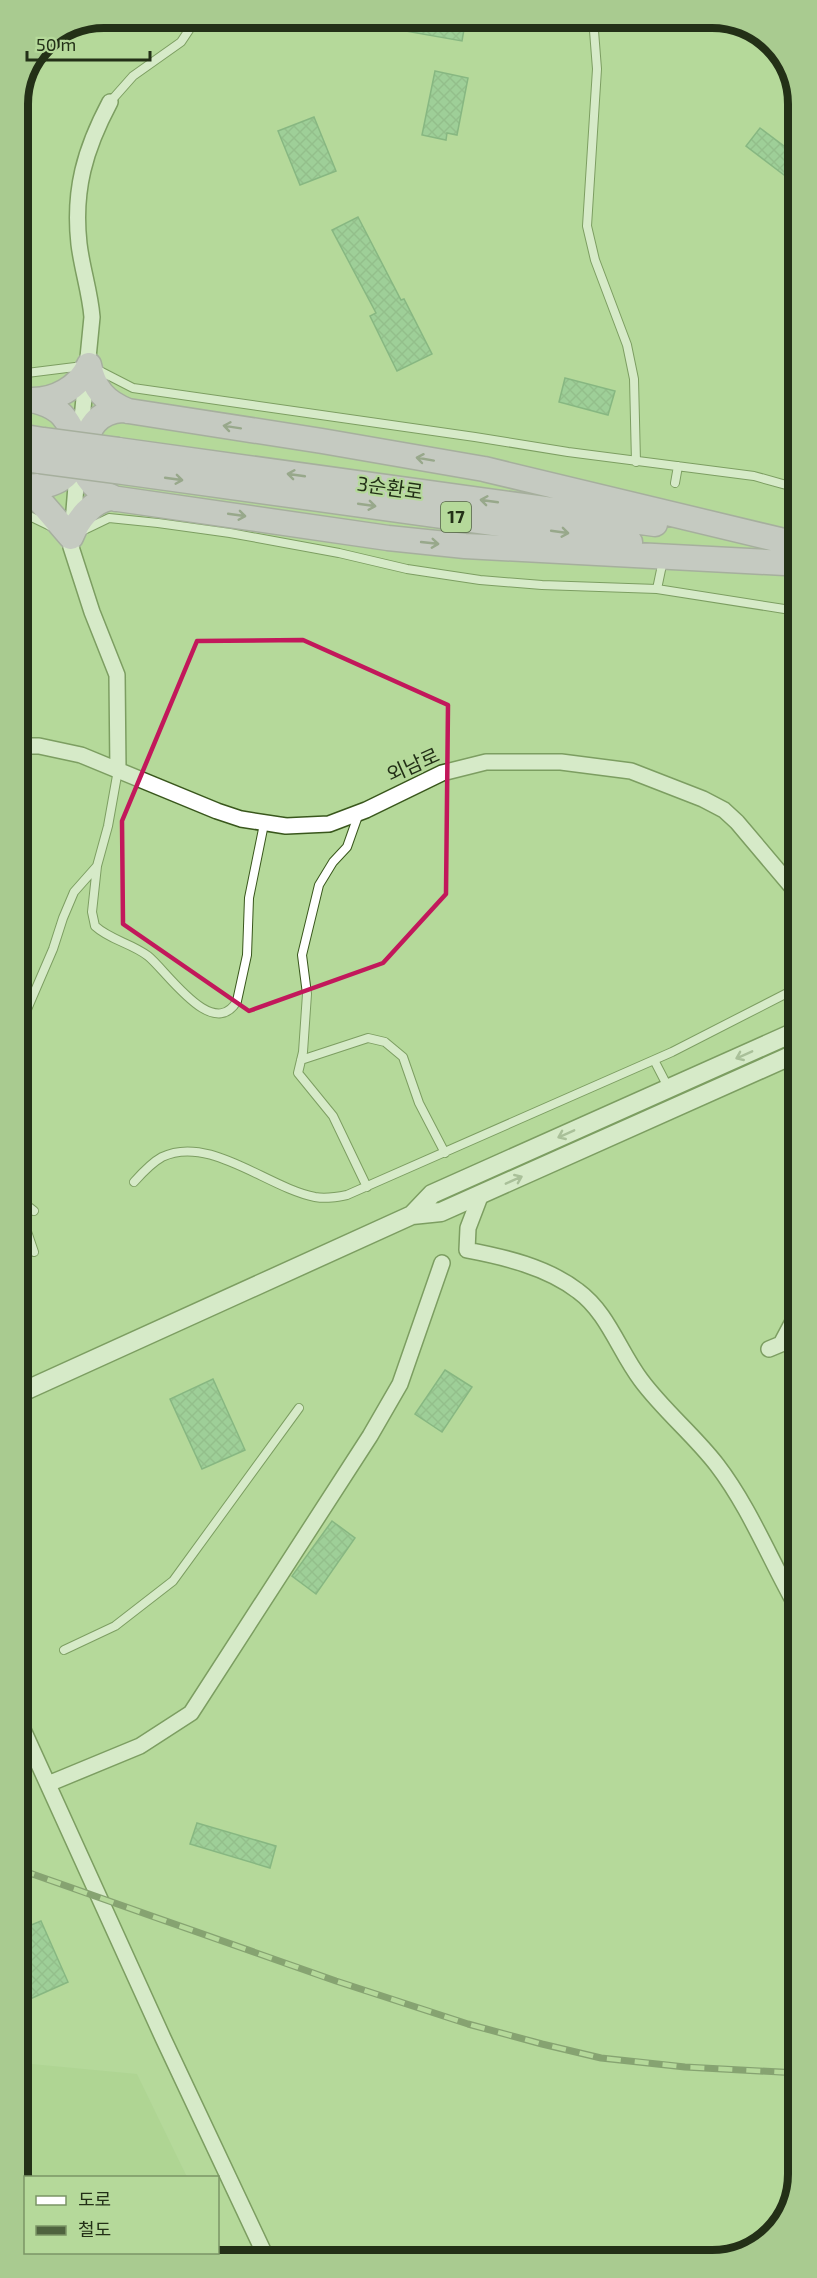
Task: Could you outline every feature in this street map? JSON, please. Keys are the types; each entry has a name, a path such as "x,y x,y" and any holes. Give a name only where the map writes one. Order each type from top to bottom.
{"highway":[{"path":"29,399 49,398 68,389 80,380 88,365"},
{"path":"88,365 93,382 100,393 111,404 128,411"},
{"path":"29,400 45,404 63,416 70,426 83,468 94,485 116,499"},
{"path":"29,486 41,487 58,482 69,474 79,456 84,440 97,422 111,412 128,411 484,469 788,552"},
{"name":"3순환로","path":"34,453 117,461 788,552"},
{"path":"29,492 47,508 71,537 80,520 91,507 106,499 116,499 388,538 465,546 788,553"}],"street":[{"path":"110,102 96,127 83,163 78,188 77,214 80,245 92,317 71,547 80,578 117,675 118,770"},
{"name":"외남로","path":"29,747 61,749 81,754 217,811 264,824 307,826 330,824 359,813 442,773 486,762 561,762 631,771 703,799 724,810 788,882"},
{"path":"412,1215 432,1194 788,1035"},
{"path":"28,1389 412,1215 441,1212 788,1057"},
{"path":"481,1194 468,1228 467,1250 530,1266 578,1291 596,1307 641,1381 719,1467 788,1590"},
{"path":"48,1784 140,1746 191,1713 370,1436 400,1384 442,1263"},
{"path":"769,1349 781,1344 788,1331"},
{"path":"28,1741 163,2038 262,2249"}],"lane":[{"path":"110,102 133,76 181,42 190,28"},
{"path":"594,29 597,69 587,226 595,260 627,345 634,379 636,462"},
{"path":"29,373 88,365 133,388 636,462 754,477 788,486"},
{"path":"675,483 678,466"},
{"path":"29,516 71,537 109,518 230,533 339,553 407,569 480,580 542,585 657,589 788,610"},
{"path":"657,589 662,565"},
{"path":"118,770 108,826 97,866 92,912 95,926 108,936 129,944 148,956 186,996 201,1007 214,1012 226,1013 234,1007 237,1001 247,956 249,898 264,824"},
{"path":"359,813 347,847 333,862 319,885 302,956 307,994 298,1073 333,1116 367,1186"},
{"path":"29,1008 74,892 97,866"},
{"path":"134,1182 160,1158 171,1154 198,1151 215,1156 299,1193 332,1198 367,1186 445,1153 654,1060 788,993"},
{"path":"301,1060 368,1038 385,1042 403,1057 419,1103 445,1153"},
{"path":"654,1060 678,1107"},
{"path":"28,1207 34,1211"},
{"path":"28,1236 34,1252"},
{"path":"64,1650 115,1626 173,1581 299,1408"}],"highlighted area":[{"path":"303,640 448,705 446,894 383,963 249,1011 123,924 122,821 197,641"}],"shaded area":[{"path":"28,2064 137,2074 187,2176 28,2176"}],"building":[{"path":"391,28 464,29 462,41"},
{"path":"435,71 468,78 457,135 447,133 446,140 422,135"},
{"path":"314,117 336,171 300,185 278,131"},
{"path":"760,128 788,149 788,169 784,175 746,146"},
{"path":"358,217 432,354 397,371 370,316 376,313 332,230"},
{"path":"565,378 615,391 608,415 559,402"},
{"path":"445,1370 472,1387 442,1432 415,1414"},
{"path":"213,1379 245,1450 202,1469 170,1399"},
{"path":"332,1521 355,1538 316,1594 292,1576"},
{"path":"197,1823 276,1846 270,1868 190,1844"},
{"path":"41,1921 68,1982 28,2000 28,1926"}],"railway":[{"path":"28,1873 336,1981 468,2024 542,2044 601,2058 685,2067 788,2072"}]}
